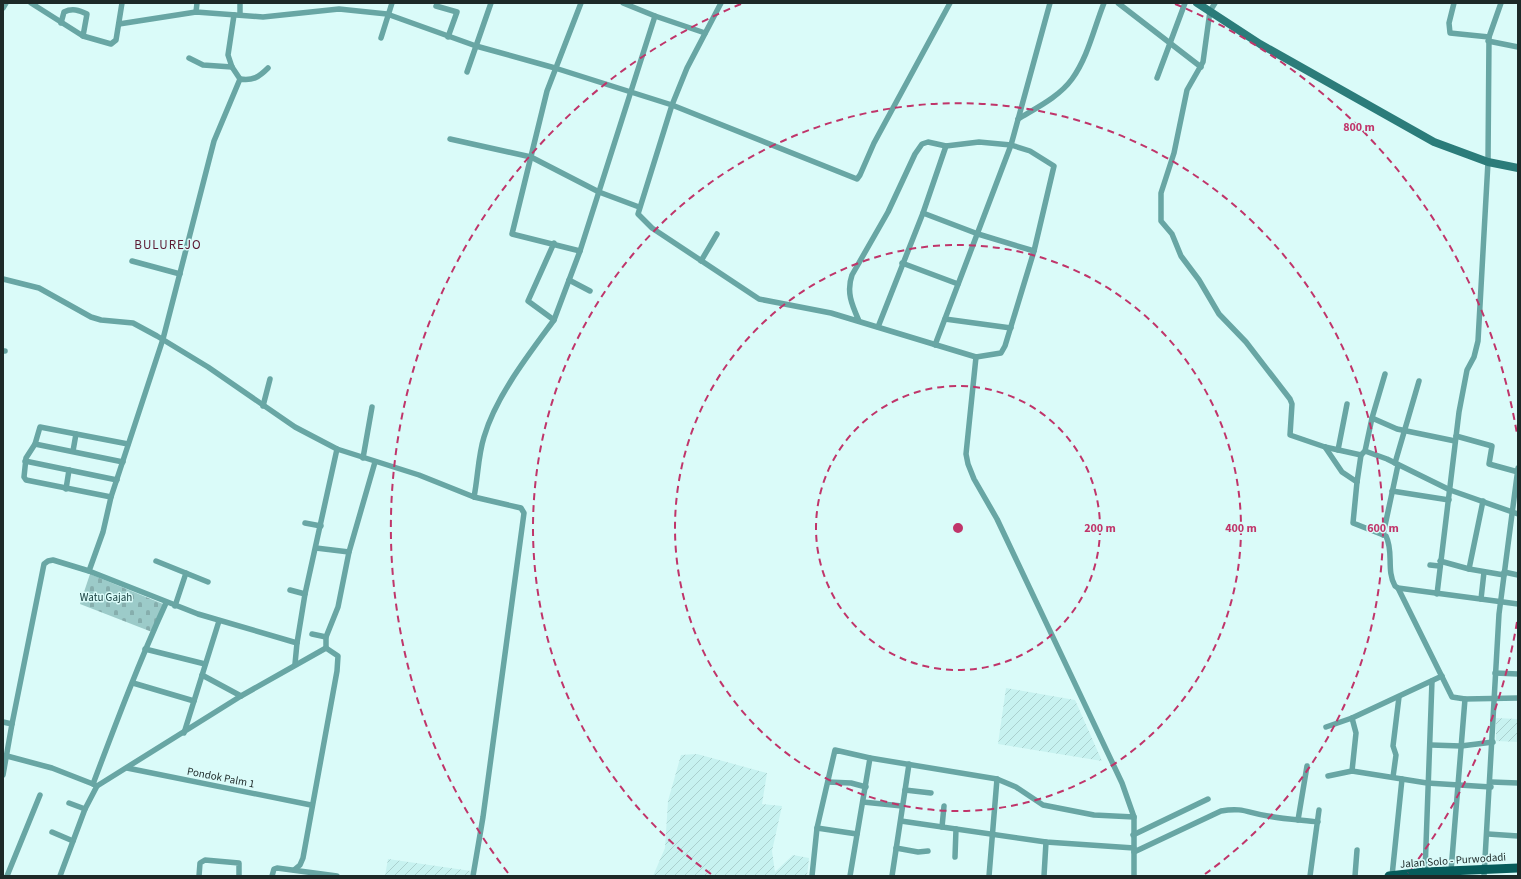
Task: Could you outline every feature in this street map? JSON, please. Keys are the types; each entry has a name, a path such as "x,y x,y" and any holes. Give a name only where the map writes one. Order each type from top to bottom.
{"main road":[{"name":"Jalan Solo - Purwodadi","path":"1390,876 1425,872 1485,873 1518,868"}],"street":[{"path":"3,8 6,3"},
{"path":"31,3 83,36 109,44 114,44 116,40 122,3"},
{"path":"196,12 197,3"},
{"path":"240,3 228,56 232,67 240,79"},
{"path":"381,38 387,14 392,3"},
{"path":"466,72 491,3"},
{"path":"580,251 512,234 554,68 581,3"},
{"path":"623,3 655,16 705,33"},
{"path":"721,3 705,33 672,105 639,207 638,217 758,299 831,313 976,357 1001,353 1011,328 1034,251 1054,166 1030,151 1011,144 978,142 946,146 928,142 922,144 895,201 852,275 849,284 849,294 851,303 860,321"},
{"path":"119,24 196,12 275,16 340,9 387,14 476,46 554,68 672,105 857,179 881,130 950,3"},
{"path":"935,345 1011,144 1050,3"},
{"path":"1018,120 1040,106 1071,81 1088,49 1104,3"},
{"path":"1118,3 1170,44 1201,66"},
{"path":"1157,78 1185,3"},
{"path":"1197,3 1260,44 1434,142 1488,162 1518,168"},
{"path":"1215,3 1210,11 1204,59 1186,90 1174,153 1161,193 1161,221 1172,234 1181,256 1202,283 1219,314 1246,342 1290,399 1292,404 1290,435 1325,447 1363,453 1397,464 1450,490 1518,514"},
{"path":"1454,3 1449,23 1450,33 1489,39 1518,47"},
{"path":"1437,594 1456,439 1467,370 1474,358 1478,341 1488,162 1489,39 1501,3"},
{"path":"436,6 457,12 448,37"},
{"path":"61,23 64,12 68,10 75,10 87,14 83,36"},
{"path":"474,497 482,444 491,418 527,357 554,320 570,280 655,16"},
{"path":"189,58 203,65 232,67"},
{"path":"240,79 254,79 268,68"},
{"path":"89,571 102,532 116,480 163,339 214,141 240,79"},
{"path":"450,139 531,157 599,192 639,207"},
{"path":"878,327 923,213 946,146"},
{"path":"923,213 978,234 1034,251"},
{"path":"701,261 716,234"},
{"path":"554,244 528,301 554,320"},
{"path":"132,261 180,274"},
{"path":"902,263 958,284"},
{"path":"3,279 39,288 92,317 101,320 132,323 163,339 208,367 295,427 337,449 419,475 474,497 521,508 524,513 484,817 473,876"},
{"path":"570,280 590,291"},
{"path":"945,319 1011,328"},
{"path":"976,357 966,442 968,464 976,485 985,496 996,517 1122,783 1134,817 1134,876"},
{"path":"1385,374 1372,418 1357,482 1354,524 1383,535 1387,539 1390,548 1390,568 1393,582 1398,588 1452,697 1465,699 1518,698"},
{"path":"263,406 270,379"},
{"path":"1383,535 1405,429 1419,381"},
{"path":"1338,450 1347,404"},
{"path":"363,458 372,407"},
{"path":"1372,418 1397,429 1405,429 1492,446 1489,464 1518,472"},
{"path":"111,497 26,480 24,478 25,461 35,444 40,427 128,444"},
{"path":"73,451 76,434"},
{"path":"35,444 122,462"},
{"path":"1325,447 1342,472 1357,482"},
{"path":"295,664 297,643 306,594 337,449"},
{"path":"25,461 116,480"},
{"path":"294,870 300,865 303,858 339,659 326,648 326,637 338,607 349,552 375,462"},
{"path":"1485,873 1491,784 1495,673 1504,574 1518,468"},
{"path":"66,489 69,470"},
{"path":"1392,491 1449,500"},
{"path":"1469,569 1483,501"},
{"path":"305,523 321,526"},
{"path":"316,548 349,552"},
{"path":"3,775 7,756 6,740 12,724 44,564 46,562 53,560 89,571 166,603 219,621 297,643"},
{"path":"156,561 208,582"},
{"path":"1430,565 1440,564 1484,572 1518,575"},
{"path":"1481,599 1484,572"},
{"path":"175,606 186,573"},
{"path":"1398,588 1518,604"},
{"path":"290,590 306,594"},
{"path":"60,876 72,841 95,785 106,747 166,603"},
{"path":"184,733 219,621"},
{"path":"312,634 326,637"},
{"path":"7,756 52,768 95,785 127,768 241,696 295,664 326,648"},
{"path":"146,649 205,664"},
{"path":"1495,673 1518,674"},
{"path":"202,675 241,696"},
{"path":"1326,727 1352,718 1442,676"},
{"path":"1425,872 1427,783 1431,745 1432,681"},
{"path":"133,682 194,701"},
{"path":"1393,778 1396,755 1393,746 1399,696"},
{"path":"1448,873 1465,699"},
{"path":"1352,718 1356,733 1352,771"},
{"path":"3,722 12,724"},
{"path":"1431,745 1461,746 1493,742"},
{"path":"812,876 817,828 835,750 870,758 997,779 1016,787 1043,806 1094,815 1134,817"},
{"path":"850,876 870,758"},
{"path":"892,876 909,764"},
{"path":"1298,820 1307,766"},
{"name":"Pondok Palm 1","path":"127,768 312,806"},
{"path":"1328,776 1352,771 1427,783 1457,786 1518,783"},
{"path":"989,876 997,779"},
{"path":"1390,876 1402,779"},
{"path":"828,782 851,783 866,788"},
{"path":"905,790 931,793"},
{"path":"7,876 40,795"},
{"path":"1134,835 1208,799"},
{"path":"863,802 902,806"},
{"path":"69,803 85,809"},
{"path":"942,827 944,806"},
{"path":"901,821 1046,842 1134,850 1222,811 1241,809 1267,816 1318,822"},
{"path":"1310,876 1320,810"},
{"path":"817,828 856,834"},
{"path":"955,857 956,830"},
{"path":"52,832 72,841"},
{"path":"1488,834 1518,836"},
{"path":"1044,876 1046,842"},
{"path":"896,848 918,852 928,851"},
{"path":"1355,876 1357,850"},
{"path":"199,876 200,863 205,860 239,863 239,876"},
{"path":"272,876 276,869 337,876"}],"shaded area":[{"path":"1006,688 1075,700 1102,761 998,744"},
{"path":"1496,718 1518,719 1518,742 1496,741"},
{"path":"697,754 767,773 762,804 782,806 772,851 775,872 793,855 809,858 807,876 653,876 665,848 668,801 681,755"},
{"path":"388,859 471,871 470,876 385,876"}],"green space":[{"name":"Watu Gajah","path":"90,574 163,604 152,632 80,604"}],"district":[{"name":"BULUREJO","path":"168,244"}]}
